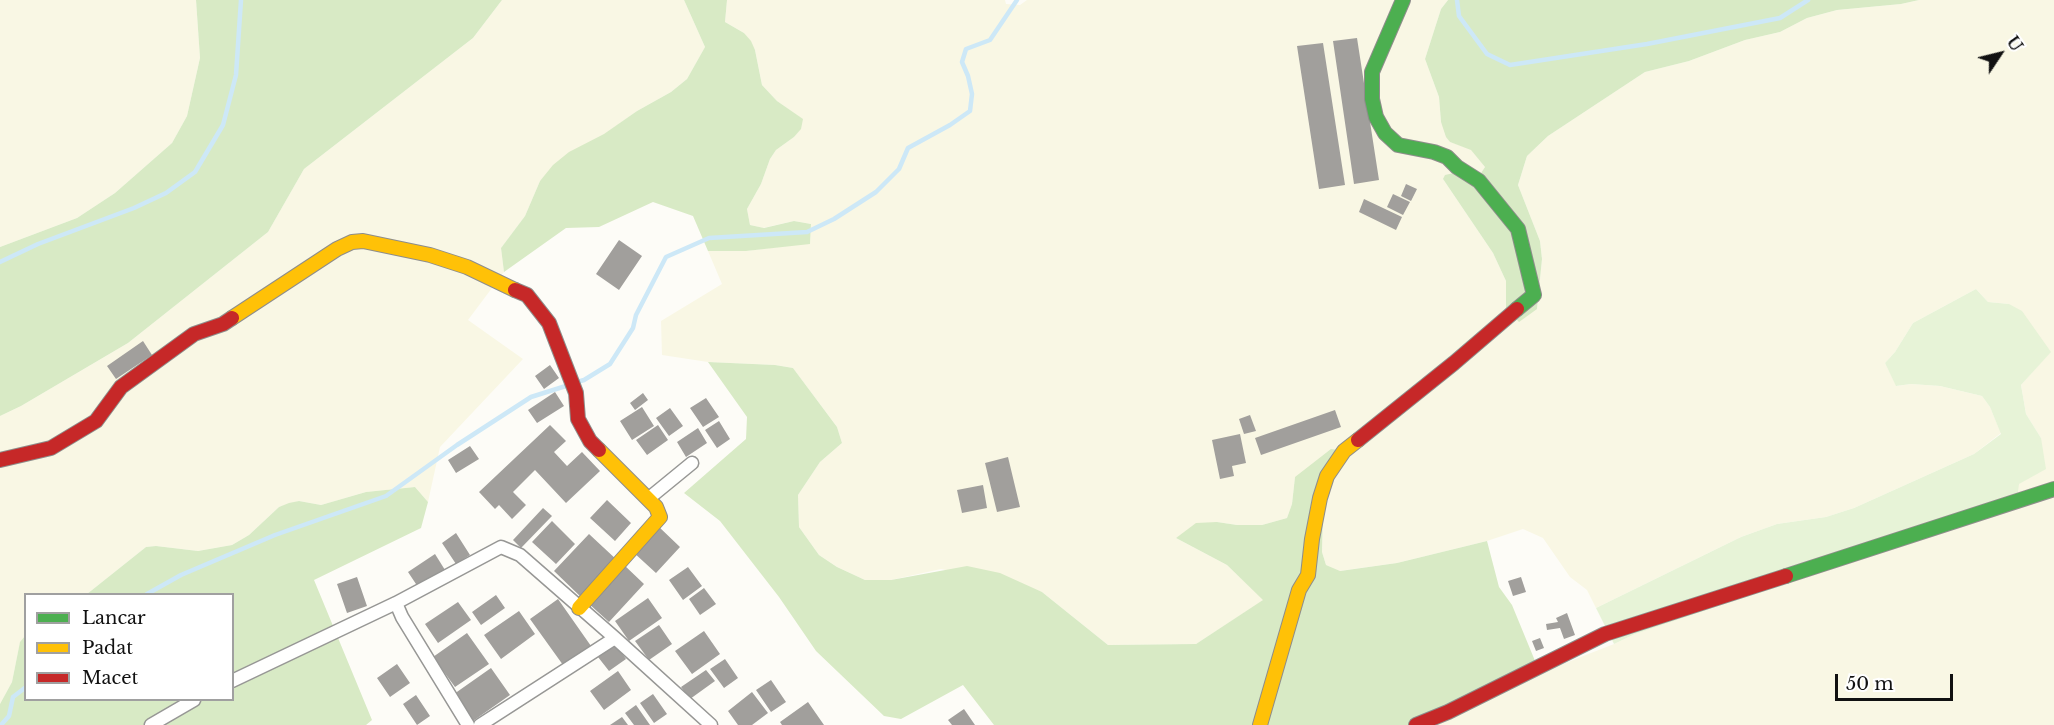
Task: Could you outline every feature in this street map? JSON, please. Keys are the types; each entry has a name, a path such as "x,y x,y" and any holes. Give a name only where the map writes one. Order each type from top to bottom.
{"street":[{"path":"1260,725 1299,590 1308,575 1311,539 1327,476 1344,451 1534,295 1518,229 1479,181 1441,155 1398,145 1385,133 1376,117 1372,99 1372,72 1403,0"},
{"path":"0,460 51,448 96,421 121,387 194,334 223,324 323,257 352,242 377,243 430,255 467,267 527,295 549,323 576,393 578,419 590,441 656,507 659,513 660,517 657,522 579,608"},
{"path":"648,499 692,463"},
{"path":"1416,725 1448,712 1605,634 2054,489"},
{"path":"234,680 396,603 501,547 520,555 711,725"},
{"path":"396,603 402,617 468,725"},
{"path":"480,725 615,638"},
{"path":"151,725 191,701"}],"shaded area":[{"path":"0,0 196,0 200,58 187,116 172,143 115,193 77,218 0,247"},
{"path":"502,0 684,0 705,47 687,79 671,92 637,111 540,181 525,216 501,248 504,272 468,320 523,359 440,447 428,502 415,487 366,492 321,505 299,501 279,507 249,535 232,545 198,551 146,547 88,593 24,593 24,637 20,643 12,682 0,704 0,416 128,343 268,232 304,169 473,38"},
{"path":"727,0 1005,0 1006,4 1020,5 1027,0 1448,0 1441,9 1425,59 1439,97 1441,122 1450,142 1471,149 1485,167 1479,176 1443,179 1493,253 1506,281 1506,308 1537,309 1542,259 1540,241 1518,185 1527,156 1548,136 1645,72 1689,61 1745,40 1780,32 1807,18 1837,10 1919,0 2054,0 2054,725 1427,725 1540,673 1635,634 2019,484 2041,438 2026,414 2021,385 2050,352 2009,304 1988,302 1976,289 1913,323 1895,352 1885,363 1897,386 1911,384 1940,386 1982,396 1990,407 2001,433 1974,454 1854,508 1826,517 1777,524 1741,537 1596,608 1587,590 1570,577 1543,538 1523,529 1487,541 1397,563 1339,571 1326,565 1322,552 1323,513 1295,477 1292,504 1287,518 1262,525 1217,522 1176,538 1227,565 1264,600 1196,644 1108,645 1042,592 941,569 891,580 865,580 837,567 819,555 799,527 798,495 820,462 842,443 837,427 793,368 708,362 662,355 661,321 722,284 708,251 746,251 810,243 811,224 794,221 763,228 750,225 747,209 761,184 770,159 776,150 794,137 800,129 802,119 777,101 762,85 755,50 744,33 725,22"}],"green space":[{"path":"196,0 502,0 473,38 304,169 268,232 128,343 0,416 0,247 77,218 115,193 172,143 187,116 200,58"},
{"path":"684,0 727,0 725,22 744,33 751,41 762,85 777,101 803,119 801,129 776,150 770,159 761,184 747,209 750,225 764,228 794,221 811,224 810,244 746,251 708,251 693,216 653,202 599,227 566,228 504,272 501,248 525,216 540,181 553,165 569,152 604,134 637,111 671,92 687,79 705,47"},
{"path":"1448,0 1919,0 1837,10 1807,18 1780,32 1745,40 1689,61 1645,72 1548,136 1527,156 1518,185 1540,241 1542,259 1537,309 1519,322 1506,308 1506,281 1493,253 1443,179 1445,175 1454,173 1479,176 1485,167 1471,150 1450,142 1446,137 1441,122 1439,97 1425,59 1441,9"},
{"path":"1976,289 1988,302 2009,304 2022,311 2051,352 2021,385 2026,414 2041,438 2046,469 2019,484 2016,506 1635,634 1614,644 1596,608 1741,537 1777,524 1826,517 1854,508 1974,454 2001,434 1990,407 1982,396 1940,386 1911,384 1896,386 1885,363 1895,352 1913,323"},
{"path":"708,362 793,368 837,427 842,443 820,462 798,495 799,527 819,555 837,567 865,580 891,580 967,566 1000,573 1042,592 1108,645 1196,644 1263,600 1227,565 1176,538 1196,523 1262,525 1287,518 1292,504 1295,477 1331,449 1352,452 1333,478 1323,513 1322,552 1326,565 1340,571 1397,563 1487,541 1499,587 1512,605 1540,673 1427,725 994,725 963,685 901,719 884,716 816,651 779,597 720,521 684,493 746,439 747,417"},
{"path":"415,487 428,502 421,528 314,580 372,720 366,725 0,725 0,704 12,682 20,642 24,637 24,701 234,701 234,593 88,593 146,547 198,551 232,545 249,535 279,507 289,503 299,501 321,505 366,492"}],"building":[{"path":"1357,38 1379,180 1354,184 1333,41"},
{"path":"1323,43 1345,185 1319,189 1297,46"},
{"path":"1406,184 1417,189 1411,201 1401,196"},
{"path":"1393,194 1410,202 1403,215 1387,207"},
{"path":"1364,199 1402,217 1396,230 1359,212"},
{"path":"619,240 642,256 619,290 596,274"},
{"path":"143,341 152,355 116,379 107,366"},
{"path":"550,365 559,378 544,389 535,376"},
{"path":"555,392 564,406 537,423 528,410"},
{"path":"643,393 648,400 635,410 630,403"},
{"path":"706,398 719,417 703,427 690,408"},
{"path":"642,407 654,426 632,440 620,421"},
{"path":"670,408 683,426 669,436 656,418"},
{"path":"1335,410 1341,427 1261,455 1255,438"},
{"path":"1250,415 1256,431 1244,434 1239,419"},
{"path":"719,421 730,439 717,448 705,430"},
{"path":"550,425 566,441 554,452 567,466 582,452 600,471 566,503 535,470 513,492 526,505 512,519 499,505 495,509 479,492"},
{"path":"658,425 668,440 647,455 636,440"},
{"path":"698,428 707,443 686,457 677,442"},
{"path":"1240,434 1246,463 1232,466 1234,476 1220,479 1212,440"},
{"path":"470,446 479,459 456,473 448,460"},
{"path":"1008,457 1020,507 997,512 985,463"},
{"path":"983,485 987,508 962,513 957,490"},
{"path":"607,500 631,523 615,541 590,518"},
{"path":"543,508 552,516 521,548 513,540"},
{"path":"552,521 575,544 556,564 532,542"},
{"path":"658,526 680,547 656,573 633,552"},
{"path":"456,533 470,555 456,564 442,543"},
{"path":"589,534 618,561 583,599 554,571"},
{"path":"435,554 445,570 418,587 408,572"},
{"path":"623,564 644,584 609,622 587,602"},
{"path":"688,567 702,586 683,600 669,580"},
{"path":"357,577 367,606 347,613 337,584"},
{"path":"1521,577 1526,592 1513,596 1508,581"},
{"path":"704,588 716,604 700,615 689,599"},
{"path":"496,595 505,608 481,625 472,612"},
{"path":"648,598 662,618 629,641 615,621"},
{"path":"558,599 591,646 563,665 530,619"},
{"path":"458,602 471,620 438,643 425,624"},
{"path":"519,611 535,634 501,659 484,635"},
{"path":"1567,613 1575,635 1564,639 1560,628 1547,630 1546,624 1558,622 1556,618"},
{"path":"659,625 672,644 649,660 635,641"},
{"path":"704,631 720,654 692,674 675,651"},
{"path":"467,633 489,664 455,687 433,657"},
{"path":"1540,638 1544,648 1536,651 1532,641"},
{"path":"616,645 626,659 609,671 598,657"},
{"path":"725,659 738,678 724,688 710,669"},
{"path":"397,664 410,683 390,697 377,678"},
{"path":"491,668 510,695 473,721 454,694"},
{"path":"706,670 715,681 690,699 681,687"},
{"path":"618,671 631,690 604,710 590,691"},
{"path":"771,680 786,702 771,712 756,690"},
{"path":"752,692 768,713 752,725 738,725 728,711"},
{"path":"653,694 667,714 654,723 640,703"},
{"path":"416,695 430,716 417,725 403,704"},
{"path":"808,702 824,725 782,725 780,722"},
{"path":"636,705 650,725 634,725 625,713"},
{"path":"964,709 975,725 952,725 948,720"},
{"path":"622,717 628,725 610,725"}],"waterway":[{"path":"0,262 38,244 134,208 166,193 195,172 223,125 236,75 241,0"},
{"path":"577,382 610,364 633,328 636,315 666,257 709,238 807,232 834,219 876,192 899,169 908,148 970,111 972,94 962,62 966,49 990,40 1017,0"},
{"path":"1457,0 1459,16 1487,54 1510,65 1647,44 1780,18 1808,0"},
{"path":"149,593 181,575 275,535 386,496 457,445 531,397 569,385"},
{"path":"1,725 9,716 13,697 24,689"}],"traffic: fast":[{"path":"1403,0 1372,72 1372,99 1376,117 1385,133 1398,145 1447,157 1457,167 1479,181 1518,229 1534,295 1517,309"},
{"path":"1786,576 2054,489"}],"traffic: slow":[{"path":"232,318 337,249 352,242 363,241 430,255 467,267 515,290"},
{"path":"1260,725 1299,590 1308,575 1312,539 1327,476 1344,451 1358,440"},
{"path":"579,608 660,517 656,507 599,450"}],"traffic: jam":[{"path":"515,290 527,295 549,323 576,393 578,419 590,441 599,450"},
{"path":"1358,440 1517,309"},
{"path":"0,460 51,448 96,421 121,387 194,334 223,324 232,318"},
{"path":"1416,725 1448,712 1605,634 1786,576"}]}
